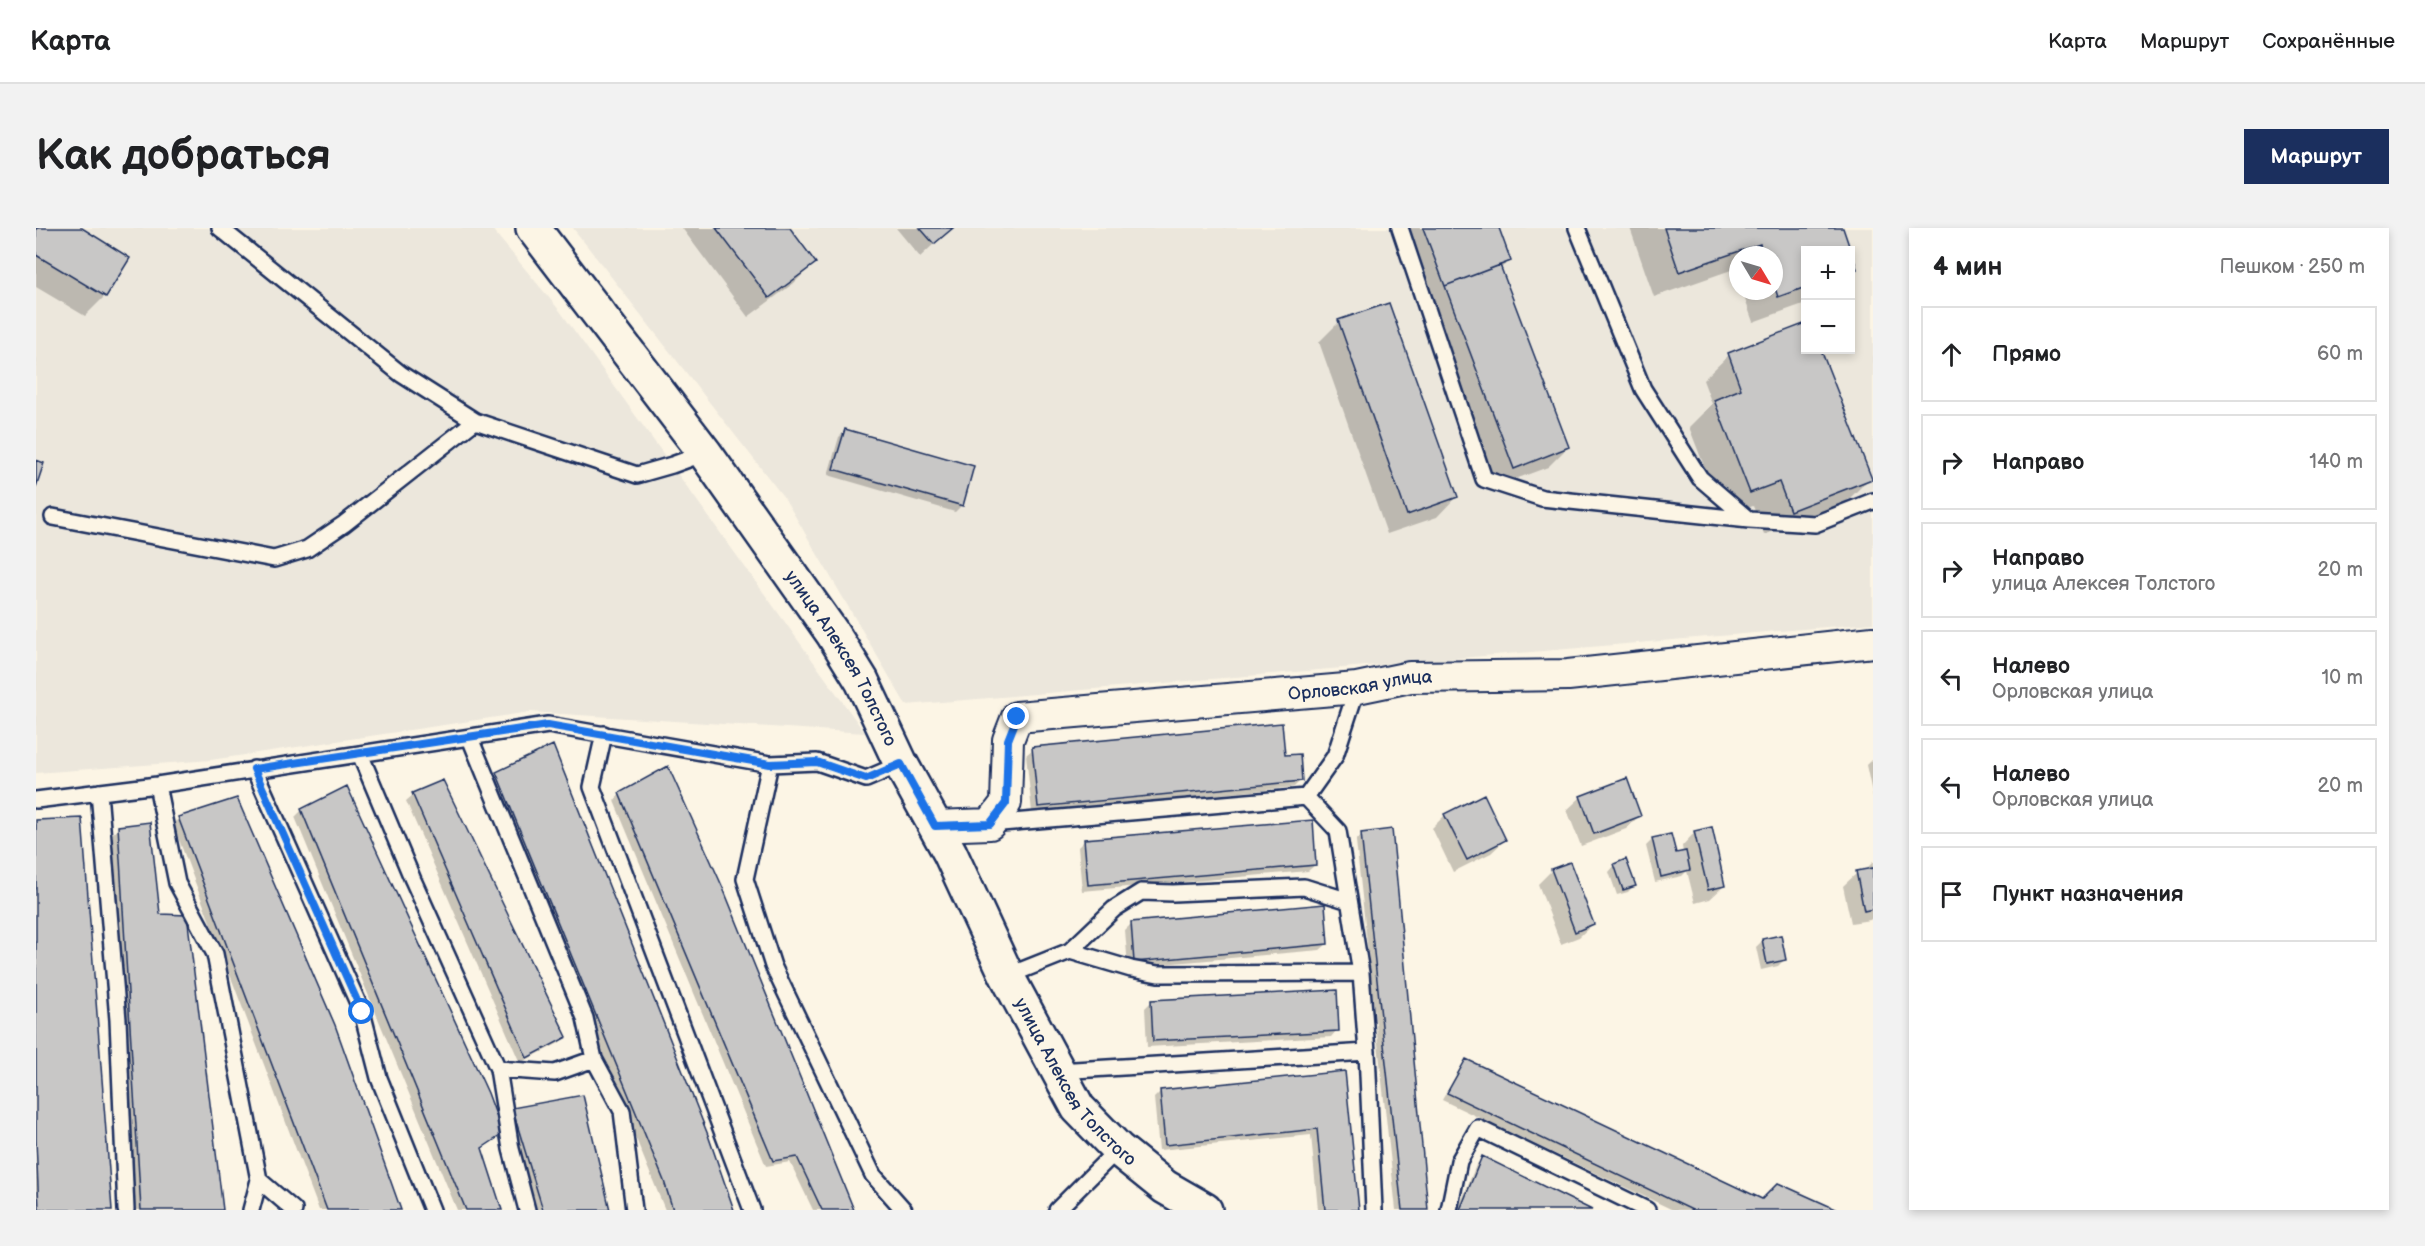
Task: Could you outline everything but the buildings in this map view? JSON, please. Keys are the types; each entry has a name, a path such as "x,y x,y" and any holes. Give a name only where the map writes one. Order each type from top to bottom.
{"street":[{"name":"улица Алексея Толстого","path":"533,228 705,453 862,681 901,764 950,853 1007,976 1078,1108 1118,1149 1165,1187 1205,1210"},
{"name":"Орловская улица","path":"990,824 1006,803 1008,740 1017,717 1357,688 1410,677 1568,675 1873,642"},
{"path":"935,826 990,824"}],"lane":[{"path":"220,228 401,374 475,421 637,475 705,453"},
{"path":"1400,228 1484,479 1542,498 1749,520 1815,524 1873,501"},
{"path":"1577,228 1643,389 1700,478 1749,520"},
{"path":"52,517 274,559 307,549 317,543 475,421"},
{"path":"990,824 1306,797 1335,756 1357,688"},
{"path":"36,800 157,785 548,725 770,764 817,762 866,779 901,764"},
{"path":"604,734 592,788 752,1210"},
{"path":"470,738 585,1018 594,1059 622,1111 634,1210"},
{"path":"360,754 413,880 498,1069 510,1149 527,1210"},
{"path":"770,764 745,879 773,966 867,1165 904,1210"},
{"path":"254,769 362,1012 379,1078 432,1210"},
{"path":"157,785 177,883 215,954 259,1180 251,1210"},
{"path":"99,792 118,1020 126,1210"},
{"path":"1306,797 1338,831 1361,973 1374,1210"},
{"path":"1007,976 1070,951 1114,909 1141,892 1173,893 1304,887 1349,901"},
{"path":"1070,951 1131,969 1158,974 1361,973"},
{"path":"1058,1071 1367,1052"},
{"path":"498,1069 555,1073 594,1059"},
{"path":"1449,1210 1459,1161 1478,1128 1647,1210"},
{"path":"1057,1210 1118,1149"},
{"path":"259,1180 294,1210"}],"shaded area":[{"path":"36,228 491,228 560,311 865,733 530,712 211,760 36,773"},
{"path":"573,228 1873,228 1873,623 906,705 785,499"}],"route":[{"path":"362,1012 254,769 548,725 770,764 817,762 866,779 901,764 935,826 990,824 1006,803 1008,740 1017,717"}]}
